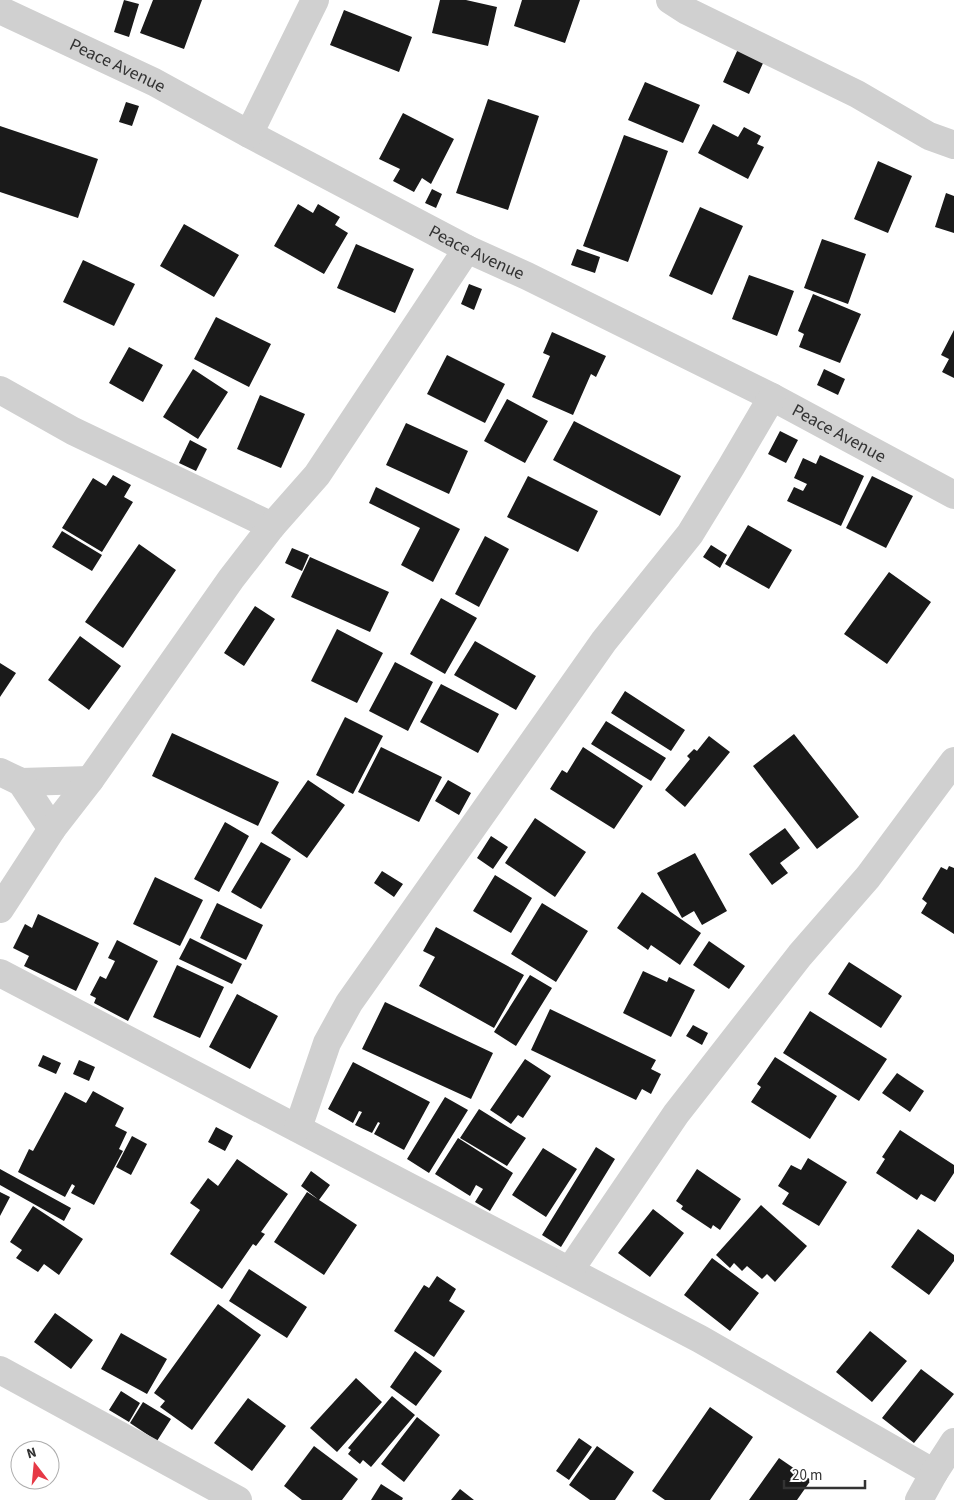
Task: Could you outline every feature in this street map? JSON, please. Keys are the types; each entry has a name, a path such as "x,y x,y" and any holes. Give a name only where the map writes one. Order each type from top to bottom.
{"street":[{"path":"249,134 315,0"},
{"path":"670,0 687,11 856,94 929,136 954,145"},
{"name":"Peace Avenue","path":"0,10 154,82 467,249 527,276 772,397 954,495"},
{"path":"0,909 52,829 90,780 231,579 272,526 317,474 467,249"},
{"path":"0,390 73,432 272,526"},
{"path":"298,1128 327,1043 349,1003 604,641 690,534 772,397"},
{"path":"570,1270 676,1114 800,955 868,877 954,761"},
{"path":"10,776 90,780"},
{"path":"10,776 52,829"},
{"path":"0,973 700,1339 934,1473"},
{"path":"0,1370 238,1500"},
{"path":"919,1500 954,1442"}],"building":[{"path":"124,0 139,4 129,37 114,32"},
{"path":"153,0 202,0 184,49 140,33"},
{"path":"440,0 466,0 497,7 488,46 432,33"},
{"path":"522,0 580,0 565,43 514,26"},
{"path":"344,10 412,37 399,72 330,45"},
{"path":"738,49 764,61 749,94 723,82"},
{"path":"645,82 700,105 683,143 628,120"},
{"path":"488,99 539,116 508,210 456,193"},
{"path":"126,102 139,106 132,126 119,122"},
{"path":"403,113 454,139 431,184 422,178 414,192 393,181 400,169 379,159"},
{"path":"713,124 738,137 744,127 761,136 757,144 764,147 748,179 698,153"},
{"path":"0,126 98,159 78,218 0,192"},
{"path":"624,135 668,151 628,262 583,246"},
{"path":"878,161 912,176 888,233 854,219"},
{"path":"432,189 442,194 436,208 425,203"},
{"path":"946,193 954,196 954,233 935,227"},
{"path":"298,204 313,213 318,204 340,217 335,225 348,233 324,274 274,246"},
{"path":"700,207 743,226 712,295 669,276"},
{"path":"184,224 239,255 214,297 160,266"},
{"path":"822,239 866,254 848,304 804,288"},
{"path":"356,244 414,269 395,313 337,288"},
{"path":"577,249 600,257 595,273 571,265"},
{"path":"83,260 135,284 114,326 63,302"},
{"path":"749,275 794,291 777,336 732,319"},
{"path":"469,284 482,289 474,310 461,304"},
{"path":"813,294 861,314 840,363 799,347 804,334 798,331"},
{"path":"216,317 271,344 249,387 194,359"},
{"path":"954,330 954,378 942,372 949,359 941,355"},
{"path":"552,332 606,356 596,377 591,374 573,415 532,397 550,356 543,353"},
{"path":"129,347 163,365 143,402 109,383"},
{"path":"447,355 505,384 485,423 427,394"},
{"path":"193,369 228,392 198,439 163,417"},
{"path":"824,369 845,379 838,395 817,385"},
{"path":"260,395 305,414 281,468 237,449"},
{"path":"507,399 548,421 525,463 484,441"},
{"path":"574,421 681,476 660,516 553,460"},
{"path":"406,423 468,451 449,494 386,465"},
{"path":"780,431 798,440 786,463 768,454"},
{"path":"190,440 207,449 196,471 179,463"},
{"path":"820,455 864,476 841,526 787,501 794,487 803,491 807,484 794,478 803,458 816,464"},
{"path":"113,475 131,485 124,497 133,502 102,552 62,528 93,478 106,486"},
{"path":"528,476 598,511 578,552 507,517"},
{"path":"872,476 913,496 886,548 846,528"},
{"path":"376,487 460,529 433,582 401,565 420,528 369,503"},
{"path":"748,525 792,550 769,589 725,564"},
{"path":"62,531 102,555 92,571 52,547"},
{"path":"485,536 509,549 479,607 455,594"},
{"path":"139,544 176,570 123,648 85,622"},
{"path":"711,545 727,555 720,568 703,557"},
{"path":"292,548 309,555 302,571 285,563"},
{"path":"310,557 389,592 370,632 291,597"},
{"path":"889,572 931,602 887,664 844,634"},
{"path":"441,598 477,618 445,674 410,654"},
{"path":"255,606 275,619 244,666 224,653"},
{"path":"337,629 383,653 357,703 311,681"},
{"path":"80,636 121,666 89,710 48,680"},
{"path":"475,641 536,676 516,710 454,675"},
{"path":"395,662 433,682 408,731 369,711"},
{"path":"0,663 16,673 0,697"},
{"path":"441,684 499,714 478,753 420,722"},
{"path":"625,691 685,730 671,751 611,713"},
{"path":"345,717 383,736 353,794 316,775"},
{"path":"606,721 666,758 651,781 591,744"},
{"path":"172,733 279,782 258,826 152,776"},
{"path":"794,734 859,817 817,849 753,766"},
{"path":"709,736 730,752 685,807 665,790 690,759 687,756 694,749 697,751"},
{"path":"381,747 442,777 419,822 358,792"},
{"path":"583,747 643,786 614,829 550,789 562,770 567,773"},
{"path":"308,780 345,805 307,858 271,833"},
{"path":"448,780 471,793 459,815 435,801"},
{"path":"535,818 586,852 555,897 505,863"},
{"path":"225,822 249,836 219,892 194,879"},
{"path":"785,828 800,848 780,863 788,873 772,885 749,854"},
{"path":"491,836 508,847 493,869 477,858"},
{"path":"261,842 291,859 261,909 231,892"},
{"path":"695,853 727,911 702,925 694,911 682,918 657,873"},
{"path":"949,866 954,868 954,934 921,913 927,903 922,899 941,867 947,870"},
{"path":"382,871 403,884 394,897 374,883"},
{"path":"495,875 532,898 511,933 473,911"},
{"path":"155,877 203,900 180,946 133,924"},
{"path":"642,892 701,933 680,965 651,945 648,950 617,928"},
{"path":"217,903 263,925 246,960 200,938"},
{"path":"542,903 588,931 556,982 511,954"},
{"path":"38,914 99,943 76,991 24,966 29,956 13,948 25,924 32,928"},
{"path":"436,927 524,975 494,1028 419,986 435,957 423,951"},
{"path":"190,938 242,964 232,984 179,959"},
{"path":"117,940 158,961 128,1021 94,1003 96,998 90,995 100,976 106,979 115,961 108,958"},
{"path":"709,941 745,966 729,989 693,965"},
{"path":"849,962 902,996 881,1028 828,994"},
{"path":"177,965 224,987 200,1038 153,1017"},
{"path":"643,971 667,982 669,977 695,990 671,1037 623,1013"},
{"path":"530,975 552,988 516,1046 494,1032"},
{"path":"237,994 278,1016 250,1069 209,1047"},
{"path":"385,1002 493,1053 471,1099 362,1049"},
{"path":"550,1009 656,1060 651,1069 661,1074 651,1094 642,1089 636,1100 531,1050"},
{"path":"810,1011 887,1059 859,1101 783,1053"},
{"path":"693,1025 708,1033 702,1045 686,1036"},
{"path":"43,1055 61,1063 56,1074 38,1066"},
{"path":"775,1057 837,1096 810,1139 751,1102 761,1087 757,1084"},
{"path":"525,1059 551,1076 523,1118 518,1115 511,1124 490,1110"},
{"path":"79,1060 95,1067 89,1081 73,1074"},
{"path":"353,1062 430,1102 404,1150 374,1134 380,1123 378,1122 372,1133 355,1125 362,1112 359,1111 353,1123 328,1109"},
{"path":"897,1073 924,1091 910,1112 882,1093"},
{"path":"93,1091 124,1108 115,1126 127,1132 119,1149 123,1151 94,1205 71,1193 75,1186 72,1184 65,1197 18,1172 29,1149 33,1151 65,1092 86,1103"},
{"path":"445,1097 468,1110 429,1173 407,1159"},
{"path":"479,1109 526,1138 507,1166 460,1138"},
{"path":"216,1127 233,1136 225,1151 208,1142"},
{"path":"900,1130 954,1165 954,1173 935,1202 921,1194 917,1200 876,1173 885,1159 882,1157"},
{"path":"132,1136 147,1144 131,1175 116,1167"},
{"path":"458,1138 513,1173 490,1211 475,1202 483,1189 476,1185 470,1196 435,1174"},
{"path":"596,1147 615,1159 561,1247 542,1235"},
{"path":"543,1148 577,1169 546,1217 512,1195"},
{"path":"808,1158 847,1182 819,1226 782,1204 789,1193 778,1186 791,1165 801,1170"},
{"path":"237,1159 288,1194 261,1232 265,1234 256,1246 253,1244 222,1289 170,1254 200,1210 190,1203 208,1178 218,1186"},
{"path":"0,1169 71,1208 64,1221 0,1185"},
{"path":"697,1169 741,1199 720,1230 713,1225 711,1229 681,1209 683,1206 676,1201"},
{"path":"311,1171 330,1185 319,1200 301,1186"},
{"path":"0,1192 10,1197 0,1216"},
{"path":"307,1192 357,1225 324,1275 274,1242"},
{"path":"761,1205 807,1246 775,1282 767,1274 762,1279 747,1266 742,1271 734,1263 730,1268 716,1255"},
{"path":"33,1206 83,1239 59,1275 44,1264 38,1272 16,1258 22,1250 10,1242"},
{"path":"653,1209 684,1233 650,1277 618,1253"},
{"path":"918,1229 954,1255 954,1261 929,1295 891,1267"},
{"path":"712,1258 759,1293 730,1331 684,1295"},
{"path":"249,1269 307,1307 287,1338 229,1301"},
{"path":"437,1276 456,1289 449,1301 465,1311 434,1357 394,1331 424,1285 429,1288"},
{"path":"218,1304 261,1335 192,1430 160,1407 165,1401 154,1393"},
{"path":"55,1313 93,1340 71,1369 34,1342"},
{"path":"870,1331 907,1361 872,1402 836,1372"},
{"path":"121,1333 167,1359 147,1394 101,1369"},
{"path":"415,1351 442,1371 416,1406 390,1387"},
{"path":"921,1369 954,1394 914,1443 882,1418"},
{"path":"356,1378 382,1402 337,1452 310,1428"},
{"path":"121,1391 140,1403 129,1422 109,1410"},
{"path":"392,1396 415,1415 371,1467 363,1460 360,1464 348,1454 351,1450 348,1448"},
{"path":"248,1398 286,1426 252,1471 214,1443"},
{"path":"143,1402 171,1419 157,1441 130,1423"},
{"path":"710,1407 753,1437 710,1500 665,1500 652,1491"},
{"path":"417,1417 440,1435 404,1482 381,1464"},
{"path":"579,1438 592,1447 569,1480 556,1471"},
{"path":"314,1446 358,1479 342,1500 302,1500 284,1486"},
{"path":"597,1446 634,1472 615,1500 590,1500 569,1485"},
{"path":"779,1458 811,1480 797,1500 749,1500"},
{"path":"381,1484 403,1498 402,1500 371,1500"},
{"path":"460,1489 474,1500 451,1500"}]}
